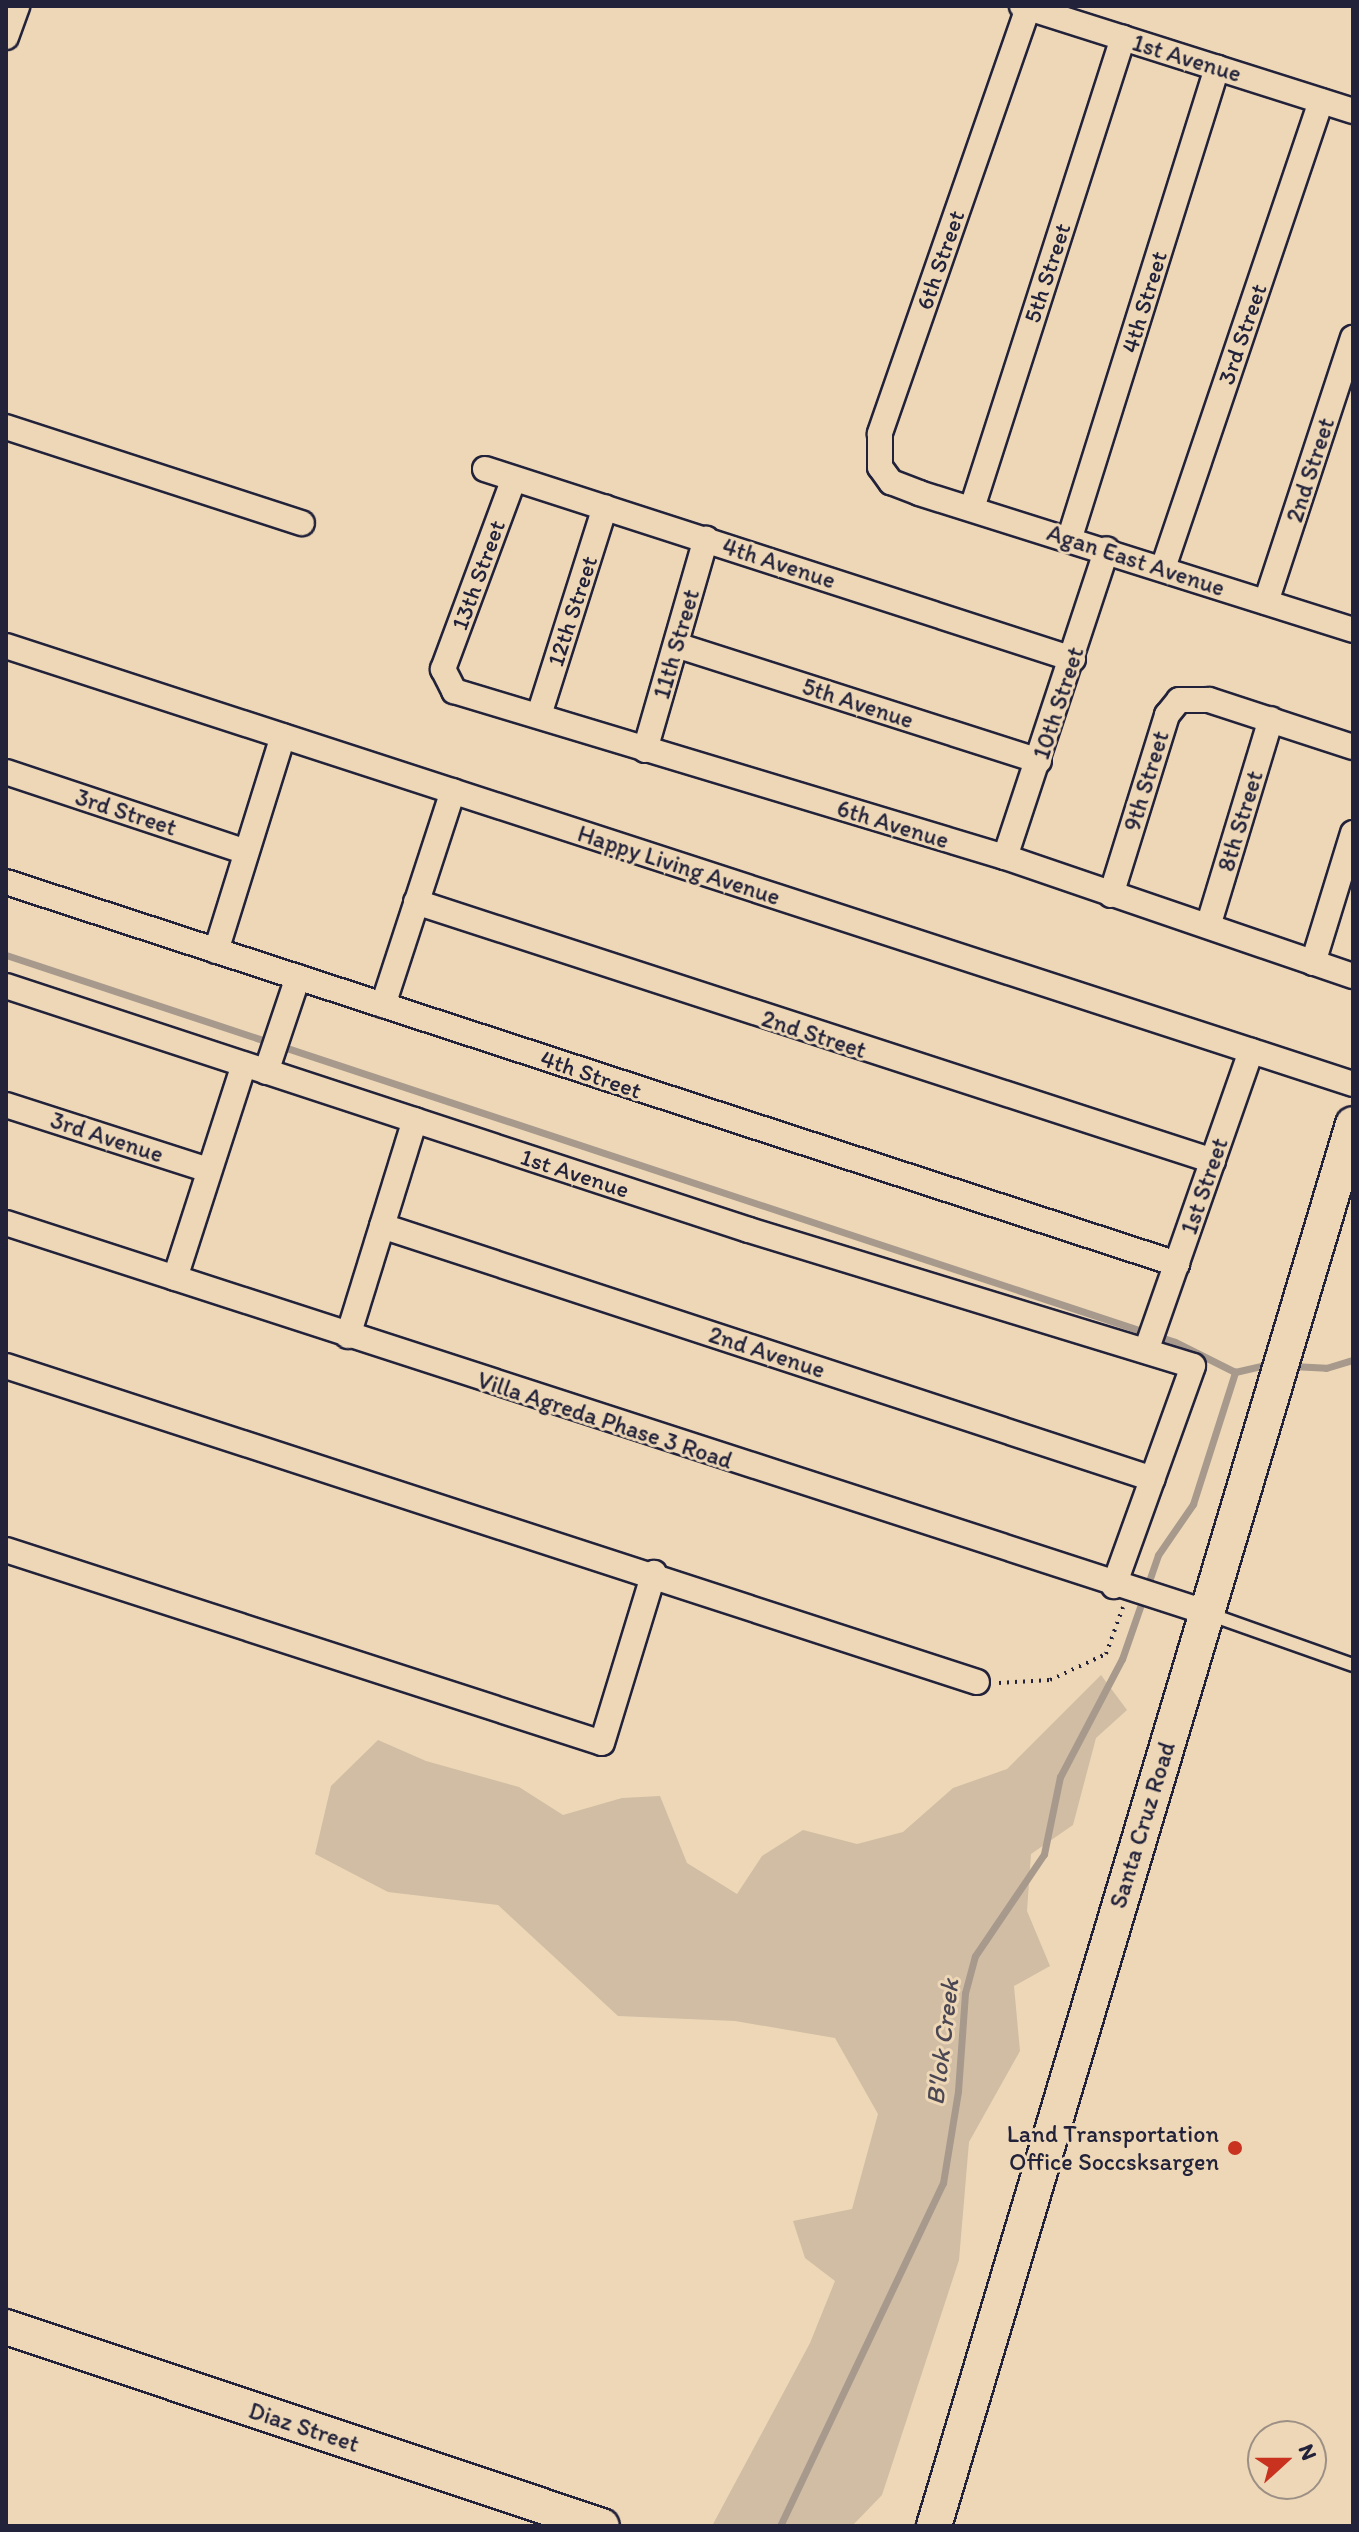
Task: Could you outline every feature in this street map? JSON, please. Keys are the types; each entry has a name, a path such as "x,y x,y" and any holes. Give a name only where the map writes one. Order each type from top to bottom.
{"street":[{"path":"6,37 17,6"},
{"name":"1st Avenue","path":"1025,7 1353,111"},
{"name":"6th Street","path":"919,493 884,475 878,461 880,434 1025,7"},
{"name":"5th Street","path":"972,508 1123,38"},
{"name":"4th Street","path":"1070,537 1217,67"},
{"name":"3rd Street","path":"1163,568 1321,101"},
{"name":"2nd Street","path":"1266,602 1353,338"},
{"path":"6,427 302,523"},
{"name":"4th Avenue","path":"485,469 513,481 706,539 1073,659"},
{"name":"13th Street","path":"443,669 513,481"},
{"name":"Agan East Avenue","path":"919,493 1070,537 1353,630"},
{"name":"12th Street","path":"539,715 605,507"},
{"name":"11th Street","path":"645,750 706,539"},
{"name":"10th Street","path":"1005,857 1107,549"},
{"name":"5th Avenue","path":"676,645 1039,761"},
{"name":"Happy Living Avenue","path":"6,646 1353,1084"},
{"name":"6th Avenue","path":"443,669 448,684 463,695 539,715 645,750 1005,857 1111,895 1209,923 1353,976"},
{"name":"9th Street","path":"1111,895 1167,715 1185,697 1209,700 1271,719"},
{"path":"1271,719 1353,747"},
{"name":"8th Street","path":"1209,923 1271,719"},
{"path":"216,951 283,736"},
{"name":"3rd Street","path":"6,772 246,852"},
{"path":"383,1005 453,791"},
{"path":"1313,963 1353,833"},
{"name":"4th Street","path":"6,882 1177,1264"},
{"name":"2nd Street","path":"416,902 1213,1161"},
{"path":"175,1278 209,1170 265,1056 298,977"},
{"name":"1st Avenue","path":"6,986 265,1056 415,1120 749,1230 1151,1337 1193,1366 1153,1479"},
{"name":"1st Street","path":"1151,1337 1251,1051"},
{"name":"3rd Avenue","path":"6,1105 209,1170"},
{"path":"348,1336 415,1120"},
{"name":"Santa Cruz Road","path":"934,2526 1353,1124"},
{"name":"Villa Agreda Phase 3 Road","path":"6,1223 1132,1592 1205,1612"},
{"name":"2nd Avenue","path":"382,1226 1153,1479"},
{"path":"6,1366 654,1573 977,1682"},
{"path":"1132,1592 1153,1479"},
{"path":"6,1550 602,1743 654,1573"},
{"name":"Diaz Street","path":"6,2327 602,2526"}],"lane":[{"path":"1205,1612 1353,1665"}],"path":[{"path":"977,1682 1050,1680 1106,1654 1132,1592"}],"shaded area":[{"path":"1101,1675 1127,1710 1096,1738 1073,1825 1031,1854 1027,1911 1050,1966 1014,1986 1020,2051 969,2142 959,2260 882,2495 852,2526 712,2526 810,2343 835,2281 805,2258 793,2221 852,2209 878,2114 835,2038 735,2021 618,2016 498,1905 388,1892 315,1854 331,1786 378,1740 426,1761 519,1787 563,1815 622,1798 660,1796 687,1863 737,1894 762,1856 803,1830 857,1844 903,1832 953,1788 1007,1769"}],"waterway":[{"path":"6,955 1175,1342 1235,1372"},
{"name":"B'lok Creek","path":"1292,1366 1326,1368 1353,1360"},
{"name":"B'lok Creek","path":"1235,1372 1271,1364"},
{"name":"B'lok Creek","path":"780,2526 943,2183 958,2091 965,1993 975,1956 1044,1854 1060,1777 1122,1659 1158,1555 1193,1504 1235,1372"}],"place":[{"name":"Land Transportation Office Soccsksargen","path":"1235,2148"}]}
